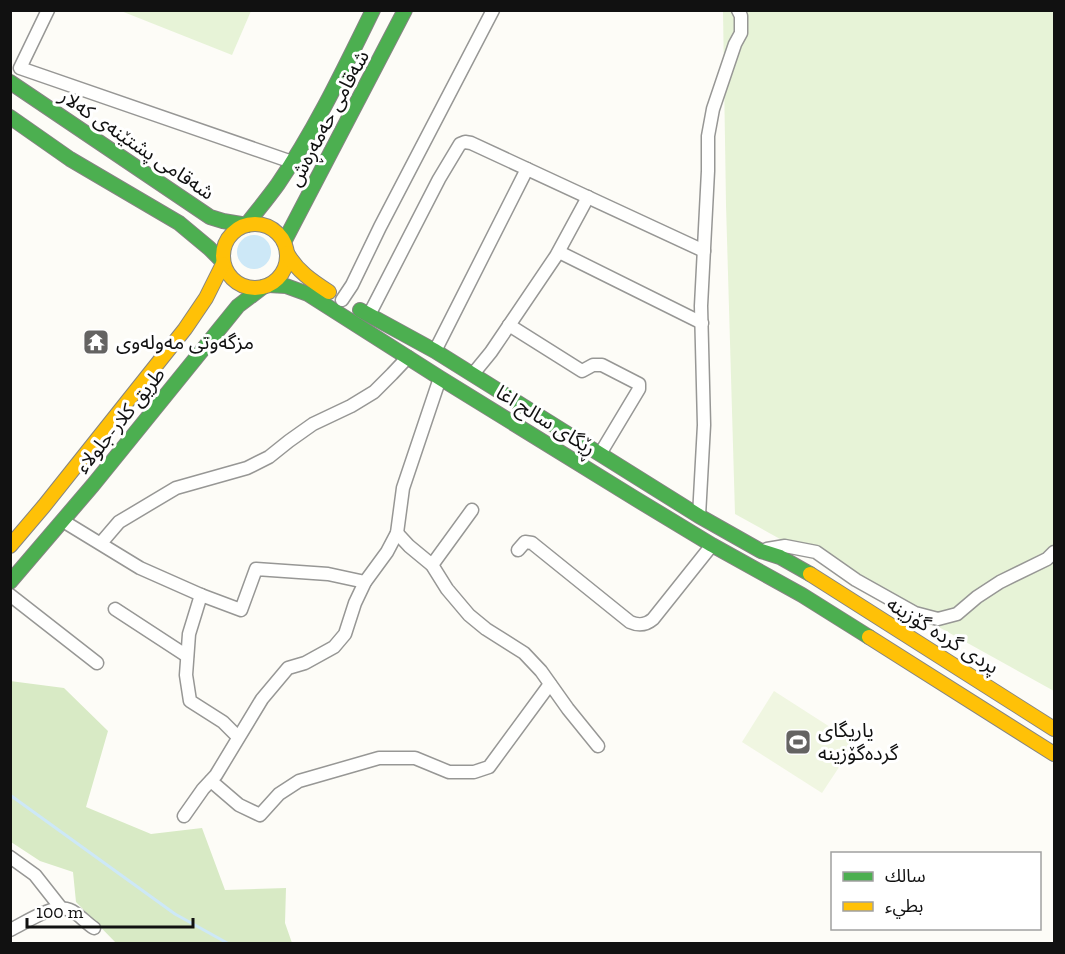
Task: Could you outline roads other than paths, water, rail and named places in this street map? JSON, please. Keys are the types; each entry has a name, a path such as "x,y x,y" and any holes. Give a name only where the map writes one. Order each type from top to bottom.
{"highway":[{"name":"شەقامی حەمەڕەش","path":"247,224 292,162 373,10"},
{"name":"شەقامی حەمەڕەش","path":"286,248 405,10"},
{"name":"شەقامی پشتێنەی کەلار","path":"10,82 210,217 247,224"},
{"path":"10,117 70,159 179,223 223,263"},
{"path":"247,224 264,225 273,229 286,248 285,269 275,281 266,286 255,288 238,284 226,272 223,263 223,250 227,239 247,224"},
{"name":"پردی گردە گۆزینە","path":"286,248 300,273 342,300 435,351 699,516 761,551 780,557 810,574 1054,729"},
{"name":"طريق كلار-جلولاء","path":"10,546 185,329 206,298 223,263"},
{"name":"طريق كلار-جلولاء","path":"10,582 93,485 238,306 266,286"},
{"name":"ڕێگای سالح اغا","path":"266,286 286,286 308,294 712,545 802,595 1054,754"},
{"path":"71,472 93,485"},
{"path":"751,567 761,551"}],"street":[{"path":"48,10 20,68 292,162"},
{"path":"342,300 352,285 494,10"},
{"path":"699,516 704,424 701,306 708,136 713,109 735,44 741,33 741,16 738,10"},
{"path":"369,315 439,179 460,144 465,142 704,251"},
{"path":"435,351 527,169"},
{"path":"473,374 558,252 588,197"},
{"path":"558,252 702,323"},
{"path":"509,325 582,371 593,365 602,365 639,384 639,389 600,454"},
{"path":"101,543 119,522 176,488 247,468 269,457 313,424 374,392 408,357"},
{"path":"184,816 216,775 262,699 288,668 305,663 334,647 345,634 365,582 387,552 397,532 403,488 440,378"},
{"path":"432,565 472,510"},
{"path":"63,521 140,568 241,610 256,569 328,574 365,582"},
{"path":"397,532 409,546 432,565 447,589 469,615 486,629 524,653 541,671 598,746"},
{"path":"518,550 525,542 532,543 630,622 640,625 653,619 712,545"},
{"path":"761,551 785,546 816,552 856,580 915,613 938,619 957,614 992,587 1047,559 1054,552"},
{"path":"10,595 97,663"},
{"path":"201,595 189,634 186,675 190,701 223,722 238,737"},
{"path":"115,609 187,656"},
{"path":"211,781 239,805 260,815 279,794 299,781 379,758 415,758 449,772 474,772 489,767 550,684"},
{"path":"10,857 35,875 61,909"},
{"path":"10,930 49,910 61,909 70,910 94,928"}],"water":[{"path":"254,235 266,240 271,252 266,264 254,269 242,264 237,252 242,240"}],"waterway":[{"path":"10,795 175,914 229,944"}],"place":[{"name":"مزگەوتی مەولەوی","path":"96,342"},
{"name":"یاریگای گردەگۆزینە","path":"798,742"}]}
